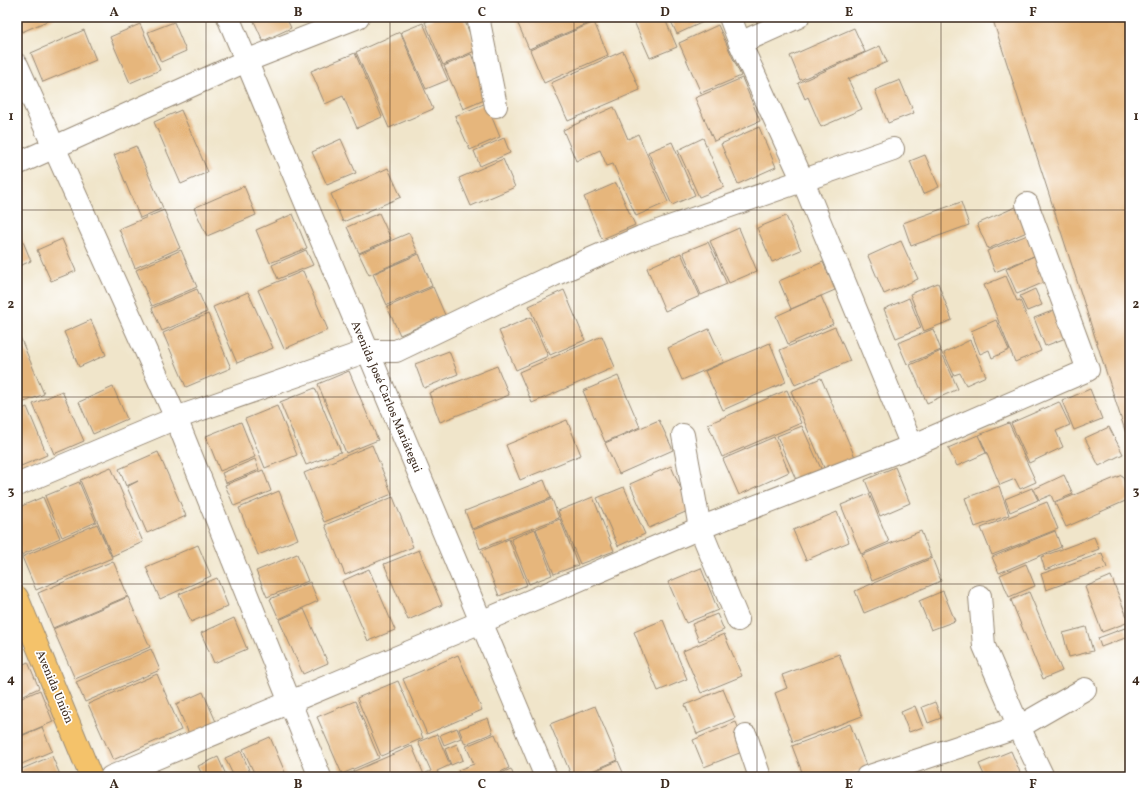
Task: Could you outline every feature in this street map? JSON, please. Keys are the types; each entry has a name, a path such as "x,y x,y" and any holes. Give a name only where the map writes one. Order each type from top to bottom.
{"main road":[{"name":"Avenida Unión","path":"17,597 91,777"}],"street":[{"name":"Avenida José Carlos Mariátegui","path":"228,17 546,777"},
{"path":"17,164 246,61 358,17"},
{"path":"478,17 496,106"},
{"path":"730,17 740,43 803,181 912,446"},
{"path":"740,43 798,17"},
{"path":"17,65 53,148 176,418 320,777"},
{"path":"17,485 176,418 367,351 396,351 554,275 641,237 893,149"},
{"path":"111,777 481,622 700,528 912,446 1088,370 1027,204"},
{"path":"683,435 700,528 738,620"},
{"path":"980,596 984,646 1019,727 1043,777"},
{"path":"867,777 1019,727 1085,689"},
{"path":"746,736 760,777"}],"building":[{"path":"17,17 56,17 22,32 17,21"},
{"path":"258,17 286,17 291,28 263,41 253,19"},
{"path":"436,17 463,17 477,50 443,65 425,22"},
{"path":"515,17 592,17 594,21 529,49"},
{"path":"632,17 664,17 677,47 650,58"},
{"path":"669,17 714,17 677,34"},
{"path":"992,17 1130,17 1130,446"},
{"path":"174,22 186,51 161,62 148,32"},
{"path":"594,22 608,55 544,83 530,50"},
{"path":"423,23 448,80 426,89 401,32"},
{"path":"140,24 160,70 130,83 110,37"},
{"path":"718,25 741,76 701,93 679,43"},
{"path":"854,28 865,52 800,80 790,56"},
{"path":"84,30 96,60 43,82 31,53"},
{"path":"400,32 433,109 389,128 356,52"},
{"path":"880,46 887,62 848,79 862,109 821,127 808,97 805,99 798,83"},
{"path":"623,51 640,90 568,121 551,83"},
{"path":"355,53 382,117 357,128 343,96 325,104 311,71"},
{"path":"471,54 489,98 463,109 444,66"},
{"path":"742,78 760,121 714,141 695,98"},
{"path":"900,80 914,113 888,123 875,90"},
{"path":"486,103 500,137 470,150 455,116"},
{"path":"614,107 628,139 638,134 668,202 636,216 613,164 607,166 600,150 576,161 563,130"},
{"path":"181,110 208,172 181,184 154,122"},
{"path":"759,127 776,167 738,184 721,144"},
{"path":"504,138 510,153 480,166 474,151"},
{"path":"703,138 724,187 699,197 678,150"},
{"path":"341,139 356,173 327,185 312,152"},
{"path":"672,142 695,195 672,205 648,152"},
{"path":"136,146 163,208 140,218 114,155"},
{"path":"925,155 939,187 923,194 910,161"},
{"path":"503,159 515,187 471,206 459,178"},
{"path":"388,168 401,197 343,222 331,194"},
{"path":"616,183 635,225 602,239 584,197"},
{"path":"244,186 256,215 207,236 194,208"},
{"path":"961,202 969,225 911,246 903,223"},
{"path":"1018,206 1029,231 988,249 977,224"},
{"path":"164,210 180,248 135,268 119,229"},
{"path":"379,213 391,239 359,253 347,227"},
{"path":"293,214 307,248 270,263 256,230"},
{"path":"786,216 801,250 772,262 757,228"},
{"path":"17,227 31,261 17,267"},
{"path":"739,228 757,271 729,283 710,241"},
{"path":"1035,232 1054,278 1017,294 1006,269 1034,256 995,272 987,251"},
{"path":"409,233 418,253 369,275 359,254"},
{"path":"62,239 76,271 51,281 37,250"},
{"path":"901,241 918,279 884,294 868,256"},
{"path":"708,242 727,284 701,295 683,252"},
{"path":"181,250 197,287 152,306 136,270"},
{"path":"306,250 313,265 278,279 272,265"},
{"path":"681,253 700,296 665,311 647,268"},
{"path":"419,254 432,286 387,305 373,274"},
{"path":"823,262 835,290 791,309 779,281"},
{"path":"303,271 328,330 284,349 258,290"},
{"path":"1006,276 1017,301 1020,300 1041,351 1015,362 984,285"},
{"path":"938,283 952,320 924,331 910,294"},
{"path":"433,287 445,315 400,335 387,307"},
{"path":"197,289 207,312 162,331 152,308"},
{"path":"1035,289 1042,305 1027,311 1020,296"},
{"path":"564,290 585,340 550,355 529,306"},
{"path":"248,292 273,348 237,363 213,307"},
{"path":"821,296 833,324 788,344 776,316"},
{"path":"909,298 921,328 896,338 884,309"},
{"path":"1060,308 1071,336 1045,346 1034,318"},
{"path":"208,314 231,368 186,387 163,333"},
{"path":"531,317 548,356 516,370 499,331"},
{"path":"91,320 106,355 79,367 64,332"},
{"path":"996,320 1009,350 992,358 989,350 980,354 971,331"},
{"path":"835,327 850,361 795,385 780,350"},
{"path":"709,329 724,362 682,380 668,348"},
{"path":"933,329 941,350 907,364 898,343"},
{"path":"602,336 615,367 532,403 519,372"},
{"path":"20,337 44,394 17,405 17,338"},
{"path":"970,340 986,376 966,385 960,373 954,375 944,353"},
{"path":"770,343 786,382 723,410 705,371"},
{"path":"449,351 458,374 424,388 415,364"},
{"path":"941,351 958,389 927,403 910,365"},
{"path":"497,366 509,395 440,422 429,393"},
{"path":"349,371 378,440 346,453 318,384"},
{"path":"618,376 640,427 605,442 583,391"},
{"path":"821,378 855,457 825,470 791,391"},
{"path":"113,387 127,419 93,434 79,402"},
{"path":"315,388 341,452 306,465 280,402"},
{"path":"1090,389 1102,419 1074,430 1062,401"},
{"path":"787,390 801,423 722,457 708,424"},
{"path":"62,391 84,441 54,454 33,404"},
{"path":"1059,402 1070,425 1056,431 1063,447 1029,463 1011,423"},
{"path":"277,406 297,455 265,468 245,419"},
{"path":"27,407 47,455 21,466 17,456 17,411"},
{"path":"567,420 581,455 520,480 506,445"},
{"path":"659,420 673,450 619,474 605,443"},
{"path":"241,422 255,457 220,471 206,436"},
{"path":"1009,423 1036,482 1020,489 1015,479 1000,485 979,435"},
{"path":"802,426 822,471 797,482 777,436"},
{"path":"1109,427 1123,454 1099,466 1085,438"},
{"path":"978,435 986,453 957,466 948,448"},
{"path":"774,437 789,472 739,495 723,459"},
{"path":"372,445 392,494 324,522 304,473"},
{"path":"158,452 186,516 147,533 127,487 138,481 126,486 119,469"},
{"path":"255,459 259,470 226,483 222,473"},
{"path":"671,466 690,510 649,528 630,484"},
{"path":"111,467 143,542 112,556 80,480"},
{"path":"895,467 910,503 880,516 865,480"},
{"path":"263,470 271,491 234,506 225,485"},
{"path":"1064,475 1073,494 1054,502 1051,495 1039,500 1034,489"},
{"path":"1122,475 1130,494 1130,499 1066,527 1055,503"},
{"path":"544,480 551,498 472,529 465,511"},
{"path":"79,482 96,522 62,537 45,496"},
{"path":"999,486 1009,515 975,527 965,498"},
{"path":"624,487 645,534 618,546 597,498"},
{"path":"1032,488 1038,500 1010,512 1005,499"},
{"path":"279,491 298,539 258,555 239,508"},
{"path":"869,494 889,542 861,554 841,505"},
{"path":"43,497 60,538 21,555 17,545 17,508"},
{"path":"393,497 413,547 345,575 325,525"},
{"path":"593,497 614,551 580,564 558,511"},
{"path":"552,499 559,518 480,549 473,530"},
{"path":"1047,502 1058,529 992,555 981,528"},
{"path":"837,512 849,542 806,560 793,530"},
{"path":"560,519 578,565 554,574 536,529"},
{"path":"97,524 112,558 36,590 22,557"},
{"path":"535,529 552,575 529,584 511,539"},
{"path":"921,531 931,557 872,581 862,555"},
{"path":"1055,531 1061,547 999,573 992,557"},
{"path":"1094,537 1099,549 1045,570 1041,557"},
{"path":"509,539 527,585 499,596 481,551"},
{"path":"198,545 211,576 160,599 146,567"},
{"path":"419,550 442,605 408,620 384,564"},
{"path":"1102,553 1107,568 1046,590 1041,574"},
{"path":"297,554 308,581 267,597 256,571"},
{"path":"932,558 941,581 864,613 855,591"},
{"path":"113,561 128,596 53,628 38,593"},
{"path":"1026,564 1035,586 1009,597 1000,575"},
{"path":"701,568 718,610 686,623 668,582"},
{"path":"369,569 395,630 368,641 342,581"},
{"path":"1111,576 1129,622 1102,632 1085,587"},
{"path":"217,578 228,606 191,622 179,594"},
{"path":"310,582 318,601 279,619 270,599"},
{"path":"943,591 955,621 931,630 919,601"},
{"path":"1029,592 1062,671 1043,679 1011,600"},
{"path":"128,597 150,647 75,679 53,629"},
{"path":"304,609 328,663 303,674 279,620"},
{"path":"717,614 724,630 699,641 692,624"},
{"path":"234,618 247,649 214,663 201,633"},
{"path":"663,620 687,679 658,691 634,632"},
{"path":"1086,627 1093,651 1069,657 1063,633"},
{"path":"1125,628 1128,637 1101,647 1098,638"},
{"path":"724,634 742,676 701,693 683,651"},
{"path":"151,649 160,670 85,702 76,682"},
{"path":"839,654 862,716 793,742 775,693 787,688 782,675"},
{"path":"458,655 482,710 427,734 403,679"},
{"path":"28,662 39,688 17,698 17,667"},
{"path":"157,674 181,730 113,760 88,704"},
{"path":"398,681 423,738 381,756 357,698"},
{"path":"723,689 735,718 697,734 685,705"},
{"path":"40,690 53,722 17,737 17,700"},
{"path":"203,692 217,724 190,736 176,704"},
{"path":"355,701 379,758 342,774 317,717"},
{"path":"935,702 941,718 928,723 922,707"},
{"path":"595,706 618,760 578,777 572,777 550,724"},
{"path":"915,706 923,727 909,732 901,712"},
{"path":"488,718 493,733 465,744 459,729"},
{"path":"736,722 747,750 704,767 693,740"},
{"path":"850,724 867,768 842,777 804,777 792,746"},
{"path":"42,727 52,751 17,766 17,738"},
{"path":"457,728 461,738 444,745 440,735"},
{"path":"437,734 450,765 437,771 440,777 428,777 426,773 431,771 418,742"},
{"path":"495,734 509,768 489,777 461,777 458,770 474,764 466,746"},
{"path":"270,737 287,777 256,777 243,749"},
{"path":"457,744 463,760 451,765 445,749"},
{"path":"412,746 425,777 343,777 343,776"},
{"path":"241,751 252,777 234,777 225,758"},
{"path":"1011,751 1022,777 985,777 979,764"},
{"path":"52,756 61,777 17,777 17,771"},
{"path":"218,757 227,777 203,777 198,766"},
{"path":"618,761 625,777 580,777"},
{"path":"155,765 160,777 128,777"},
{"path":"511,769 514,777 492,777"}]}
